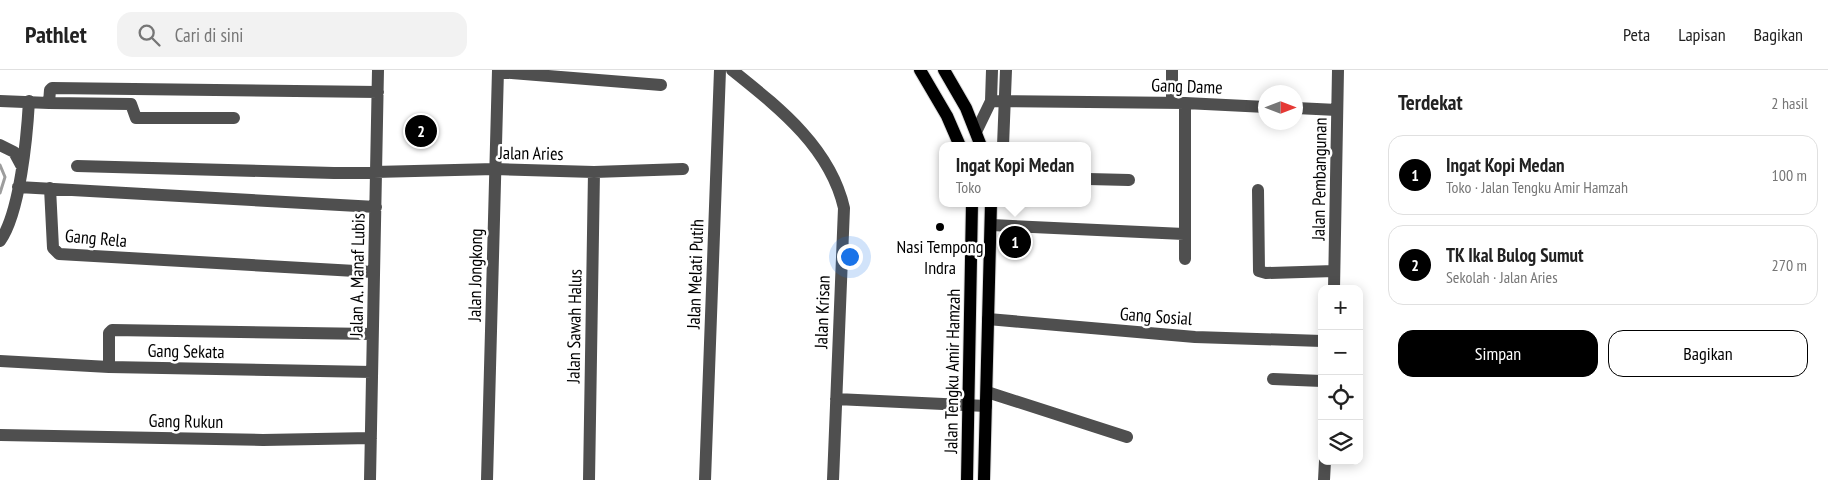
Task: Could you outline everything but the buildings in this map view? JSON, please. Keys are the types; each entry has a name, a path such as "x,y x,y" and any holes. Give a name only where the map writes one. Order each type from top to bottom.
{"main road":[{"path":"920,70 947,116 958,142"},
{"path":"944,70 980,142"},
{"name":"Jalan Tengku Amir Hamzah","path":"967,480 972,207"},
{"name":"Jalan Tengku Amir Hamzah","path":"984,480 991,207"}],"street":[{"name":"Jalan A. Manaf Lubis","path":"370,480 373,272 378,172 378,70"},
{"name":"Jalan Melati Putih","path":"705,480 720,70"},
{"name":"Jalan Krisan","path":"732,70 779,108 819,152 834,176 842,198 844,208 833,480"},
{"path":"976,132 991,101 992,70"},
{"path":"1003,142 1006,70"},
{"path":"1172,70 1178,103 1185,258"},
{"name":"Jalan Pembangunan","path":"1334,285 1338,70"},
{"path":"498,71 661,85"},
{"name":"Jalan Jongkong","path":"488,480 494,169 498,71"},
{"path":"50,102 50,90 52,88 378,92"},
{"path":"0,100 131,104 136,118 234,118"},
{"path":"0,242 14,211 27,133 29,101"},
{"name":"Gang Dame","path":"991,101 1178,103 1258,107"},
{"path":"1303,108 1338,110"},
{"path":"0,145 14,152 21,164"},
{"name":"Jalan Aries","path":"77,166 334,173 494,169 594,172 683,169"},
{"name":"Jalan Sawah Halus","path":"589,480 594,172"},
{"path":"1091,178 1129,180"},
{"path":"18,187 376,207"},
{"name":"Gang Rela","path":"50,188 53,248 59,254 373,272"},
{"path":"1258,190 1259,271 1266,273 1334,270"},
{"path":"991,225 1184,234"},
{"name":"Gang Sosial","path":"988,319 1195,337 1318,341"},
{"path":"109,367 109,333 112,330 372,334"},
{"name":"Gang Sekata","path":"0,361 109,367 372,372"},
{"path":"1272,379 1318,381"},
{"path":"987,392 1127,437"},
{"path":"836,399 986,406"},
{"name":"Gang Rukun","path":"0,435 263,440 371,438"},
{"path":"1324,480 1325,465"}],"waterway":[{"path":"0,165 5,177 0,193"}],"place":[{"name":"TK Ikal Bulog Sumut","path":"421,131"},
{"name":"Nasi Tempong Indra","path":"940,227"},
{"name":"Ingat Kopi Medan","path":"1015,242"}]}
